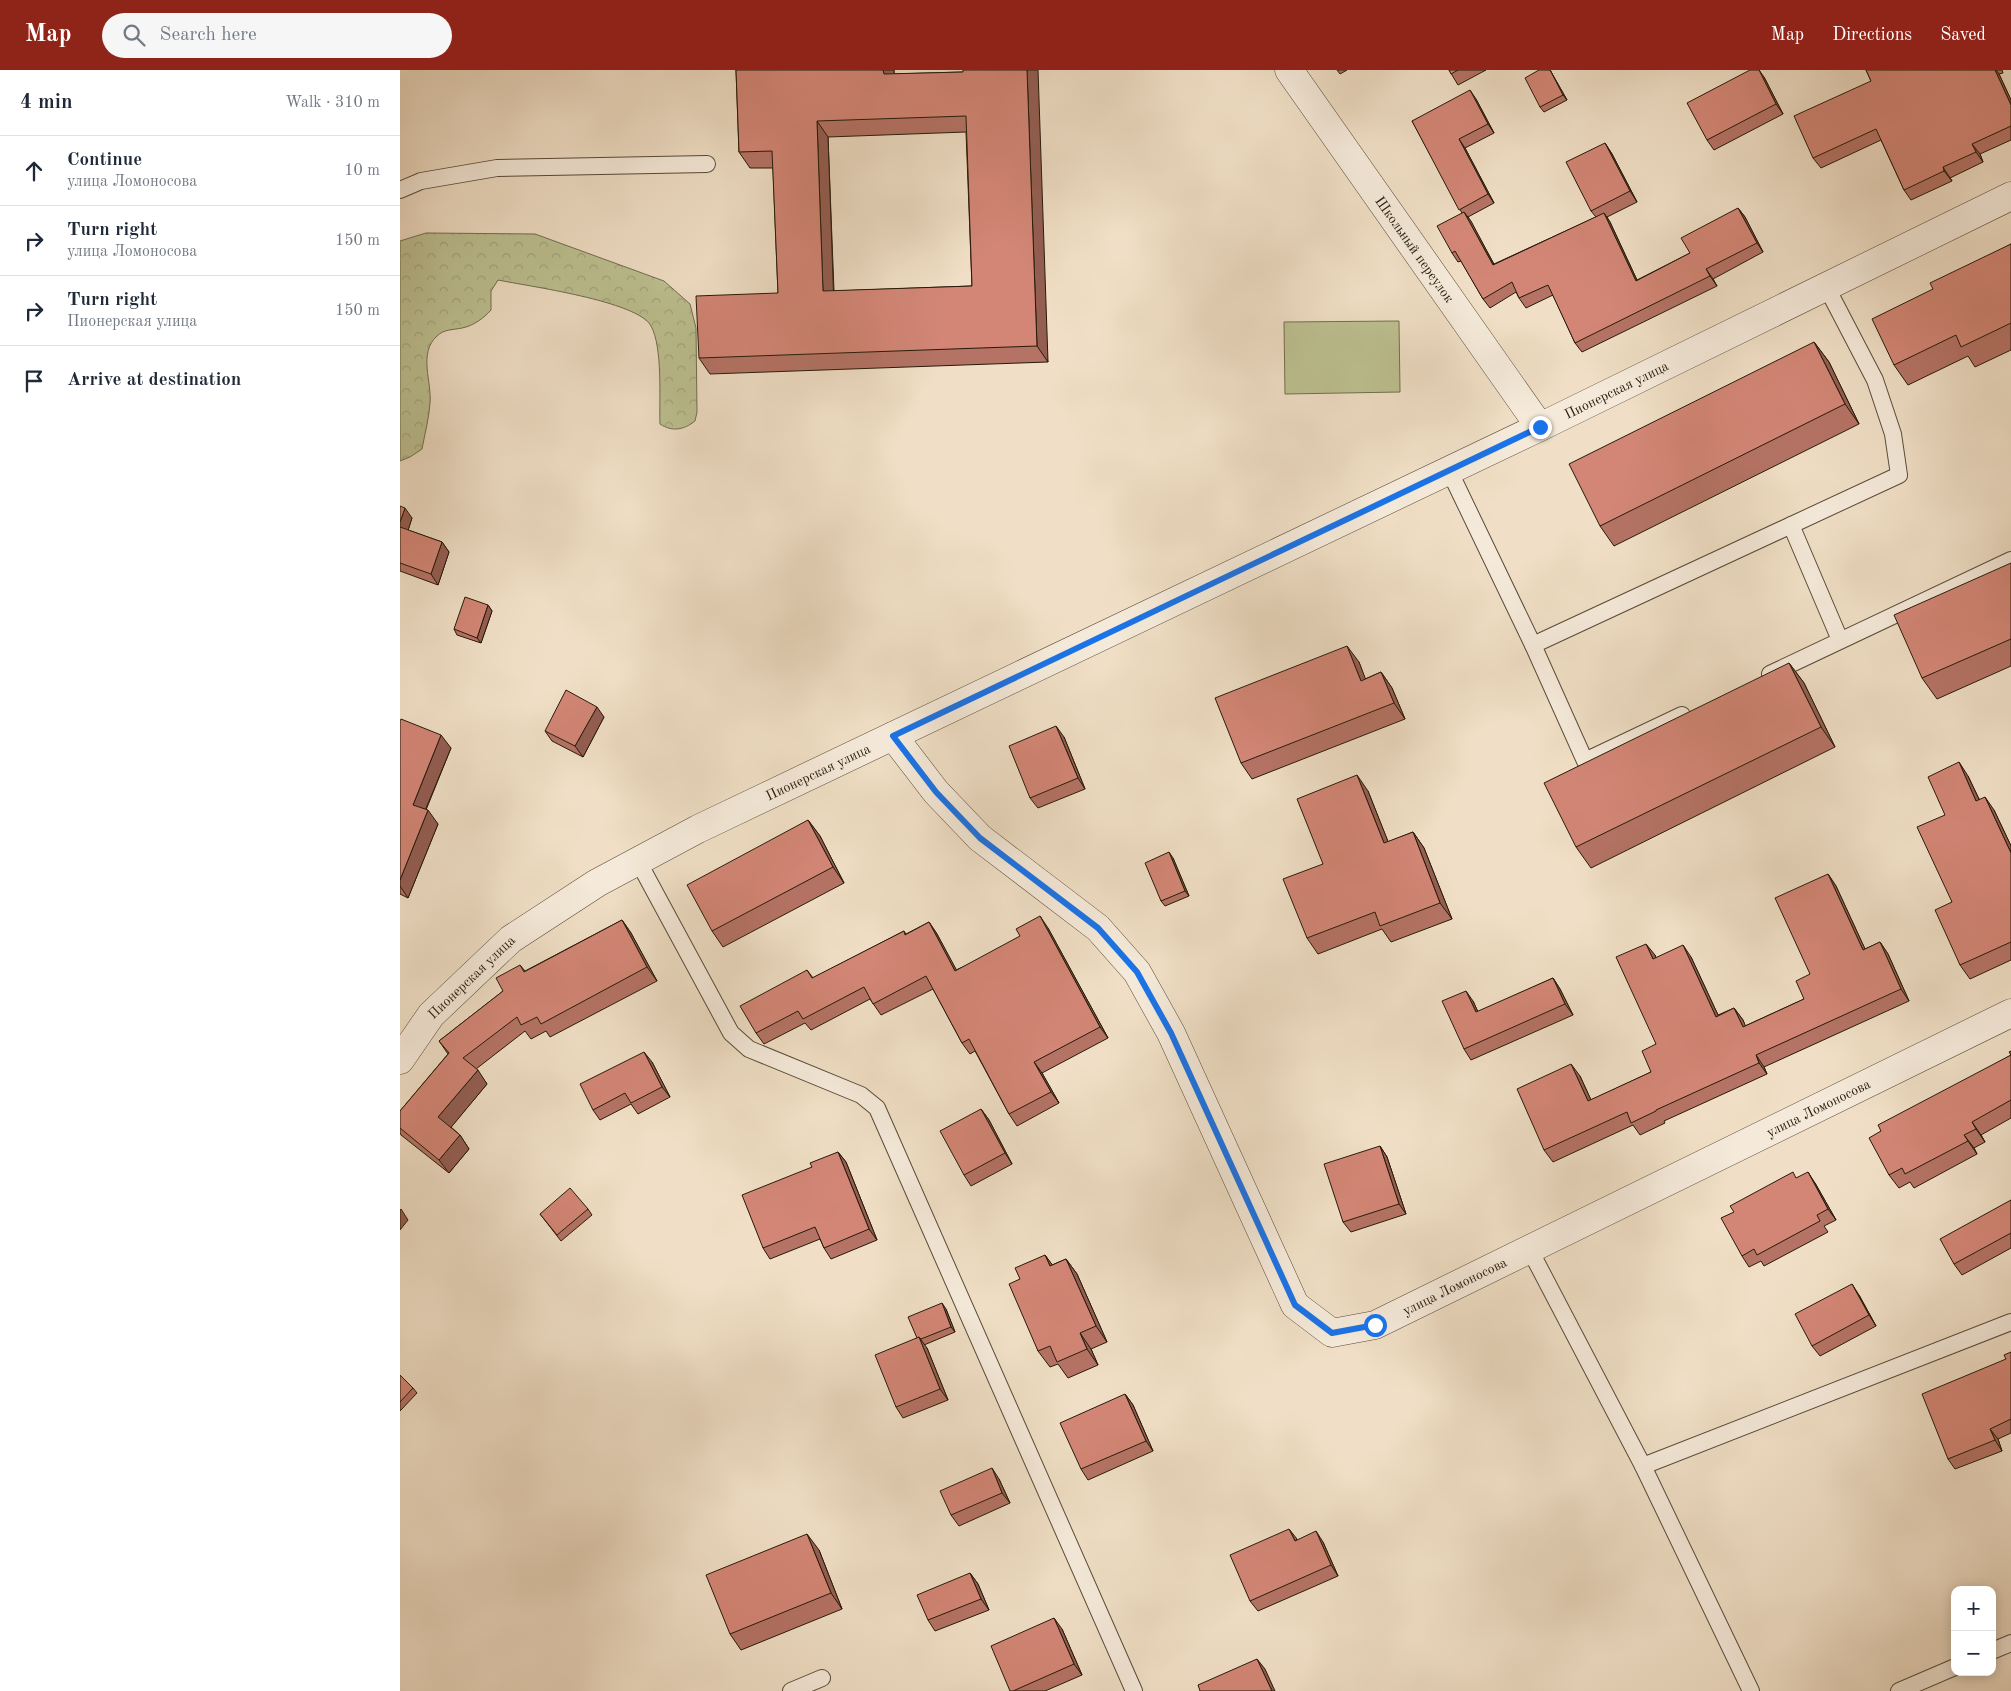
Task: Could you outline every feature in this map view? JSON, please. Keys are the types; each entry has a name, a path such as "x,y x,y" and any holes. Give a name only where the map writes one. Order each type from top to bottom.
{"street":[{"name":"Школьный переулок","path":"1289,70 1540,427"},
{"name":"Пионерская улица","path":"400,1060 431,1016 511,939 597,883 638,861 698,829 1540,427 2011,196"},
{"name":"улица Ломоносова","path":"893,736 936,792 980,838 1098,928 1137,972 1171,1033 1295,1305 1332,1333 1375,1325 2011,1013"}],"lane":[{"path":"400,190 421,181 497,168 707,164"},
{"path":"1533,645 1899,475 1893,434 1875,380 1826,286"},
{"path":"1449,470 1533,645 1585,762 1700,707"},
{"path":"1791,525 1840,640"},
{"path":"1752,682 2011,560"},
{"path":"638,861 731,1033 749,1049 861,1095 877,1108 1134,1691"},
{"path":"1530,1250 1643,1466 1750,1691"},
{"path":"1643,1466 2011,1322"},
{"path":"1996,1649 2011,1643"},
{"path":"1899,1691 1951,1669"},
{"path":"791,1691 822,1678"}],"green space":[{"path":"426,233 535,234 664,281 690,304 696,328 697,412 695,421 678,429 664,427 660,424 660,374 655,335 651,326 642,317 605,302 498,280 491,291 491,310 488,313 470,325 443,332 431,343 427,359 430,403 422,449 400,461 400,241"},
{"path":"1399,321 1400,392 1285,394 1284,322"}],"building":[{"path":"736,70 883,70 884,74 963,72 963,70 1027,70 1037,346 699,358 696,296 778,293 772,151 739,152","holes":["966,116 972,286 823,291 817,121"]},
{"path":"1449,70 1458,70 1451,74"},
{"path":"1539,70 1550,70 1563,95 1540,107 1525,78"},
{"path":"1750,70 1759,70 1776,104 1707,140 1687,103"},
{"path":"1866,70 1995,70 2011,105 2011,126 1972,144 1976,152 1943,167 1944,171 1904,190 1876,129 1813,158 1794,116 1871,81"},
{"path":"1470,90 1488,124 1459,139 1488,194 1459,210 1412,121"},
{"path":"1605,143 1630,191 1591,211 1566,162"},
{"path":"1738,208 1757,243 1706,269 1710,276 1575,343 1548,285 1519,298 1512,282 1483,299 1455,251 1452,253 1437,226 1464,212 1493,265 1604,213 1636,281 1690,253 1681,238"},
{"path":"2011,244 2011,323 1961,347 1956,335 1894,365 1872,319 1933,289 1930,283"},
{"path":"1814,342 1845,404 1600,526 1569,464"},
{"path":"400,506 405,508 400,522"},
{"path":"400,527 442,542 431,574 400,563"},
{"path":"2011,563 2011,639 1922,678 1894,615"},
{"path":"465,597 488,605 477,638 454,629"},
{"path":"1347,646 1361,681 1381,672 1394,703 1241,763 1215,698"},
{"path":"1789,663 1821,727 1576,847 1544,783"},
{"path":"566,690 597,707 575,746 545,731"},
{"path":"401,719 441,735 413,805 428,810 400,880 400,721"},
{"path":"1056,726 1078,778 1030,798 1009,746"},
{"path":"1959,762 1976,801 1985,797 2011,853 2011,942 1960,965 1935,910 1952,902 1917,827 1945,815 1928,777"},
{"path":"1357,775 1384,843 1413,832 1440,903 1380,926 1375,912 1307,938 1283,879 1323,864 1297,799"},
{"path":"808,820 833,867 712,931 687,885"},
{"path":"1169,852 1185,891 1161,901 1145,863"},
{"path":"1828,874 1863,950 1880,942 1901,989 1756,1055 1759,1063 1631,1123 1627,1112 1544,1150 1517,1089 1571,1064 1588,1101 1651,1072 1642,1051 1656,1044 1616,957 1646,944 1653,959 1683,945 1716,1017 1734,1008 1743,1027 1804,999 1796,981 1810,974 1775,898"},
{"path":"1040,916 1100,1027 1034,1062 1051,1092 1009,1114 969,1039 962,1043 926,976 873,1004 864,987 803,1019 798,1011 756,1033 740,1006 807,970 812,978 904,931 905,935 929,922 955,971 1020,936 1016,929"},
{"path":"622,920 647,967 541,1024 537,1017 521,1025 517,1017 463,1058 478,1070 438,1117 460,1135 439,1160 400,1128 400,1111 449,1053 439,1041 503,991 496,978 520,965 524,972"},
{"path":"1553,978 1565,1004 1464,1049 1442,1001 1466,991 1476,1012"},
{"path":"644,1052 662,1087 631,1103 625,1093 593,1110 580,1084"},
{"path":"2011,1055 2011,1100 1972,1122 1976,1129 1964,1135 1968,1141 1905,1174 1902,1168 1889,1175 1869,1138 1881,1131 1878,1125"},
{"path":"981,1109 1005,1153 964,1175 940,1131"},
{"path":"1380,1146 1399,1204 1343,1222 1324,1164"},
{"path":"838,1152 869,1229 824,1248 815,1227 763,1248 742,1195 812,1167 810,1163"},
{"path":"1793,1172 1796,1178 1808,1172 1828,1209 1817,1215 1820,1221 1757,1255 1754,1249 1742,1256 1721,1218 1734,1212 1730,1206"},
{"path":"570,1188 588,1209 557,1235 540,1214"},
{"path":"2011,1200 2011,1233 1954,1264 1940,1239"},
{"path":"1045,1255 1050,1266 1066,1259 1096,1326 1080,1333 1087,1349 1057,1362 1050,1346 1038,1351 1009,1284 1020,1279 1015,1268"},
{"path":"1852,1284 1869,1315 1812,1346 1795,1314"},
{"path":"942,1303 951,1327 921,1339 917,1338 908,1317"},
{"path":"919,1337 940,1389 896,1407 875,1355"},
{"path":"2011,1352 2011,1419 1990,1429 1995,1440 1948,1459 1922,1394 2006,1359 2004,1355"},
{"path":"400,1375 413,1388 400,1402"},
{"path":"1125,1394 1146,1441 1081,1469 1060,1423"},
{"path":"992,1468 1002,1493 951,1515 940,1491"},
{"path":"1289,1529 1295,1541 1316,1531 1331,1565 1250,1601 1230,1555"},
{"path":"807,1534 831,1593 730,1634 706,1575"},
{"path":"970,1573 981,1599 928,1620 917,1595"},
{"path":"1054,1618 1074,1664 1010,1691 991,1646"},
{"path":"1257,1659 1272,1691 1200,1691 1198,1685"}],"route":[{"path":"1375,1325 1332,1333 1295,1305 1171,1033 1137,972 1098,928 980,838 936,792 893,736 1540,427"}]}
